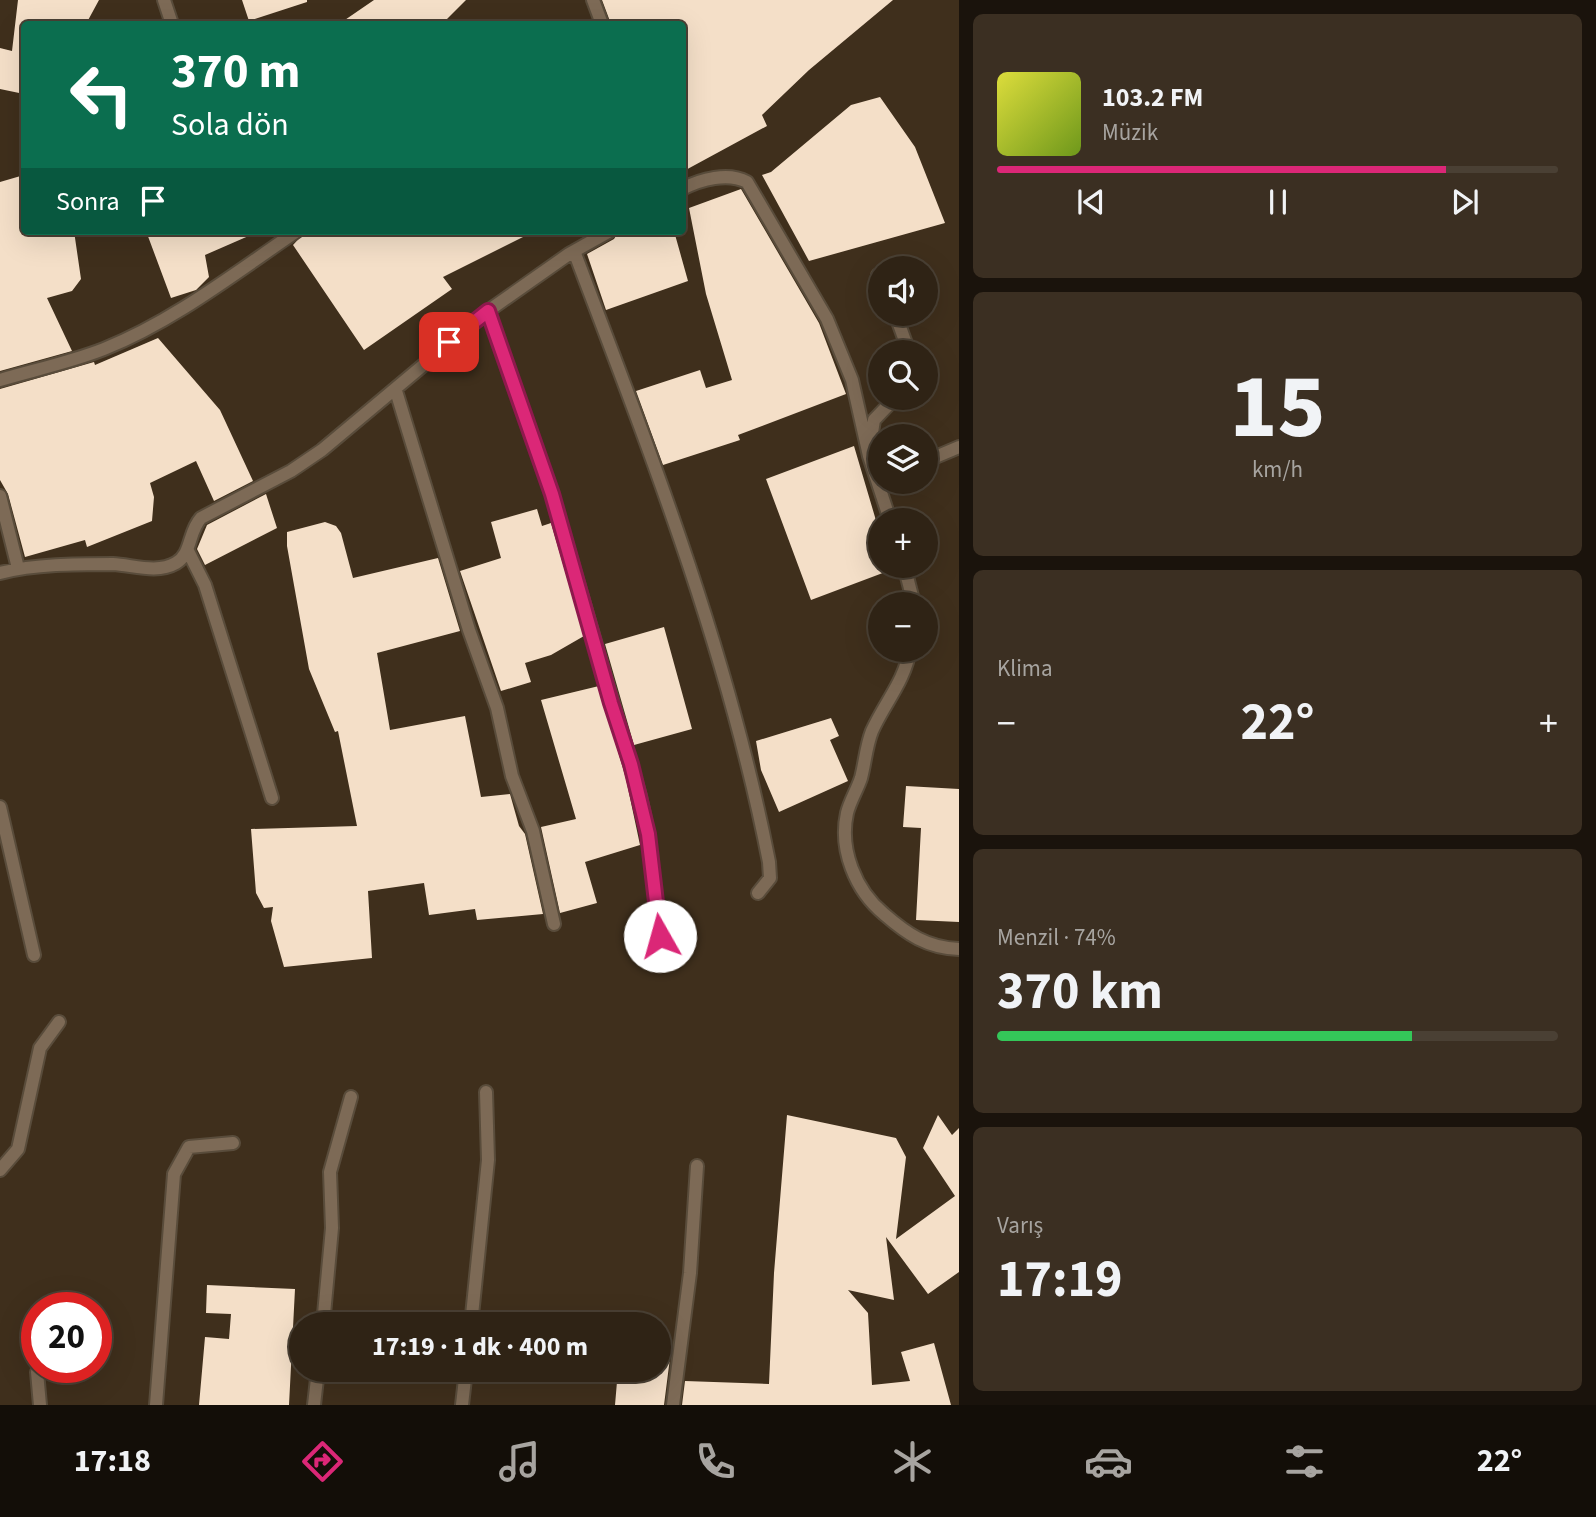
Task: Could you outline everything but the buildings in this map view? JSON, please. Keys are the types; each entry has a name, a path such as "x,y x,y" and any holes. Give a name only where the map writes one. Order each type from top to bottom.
{"street":[{"path":"164,0 171,21"},
{"path":"593,0 601,21"},
{"path":"686,188 719,177 739,178 747,183 827,319 852,380 868,452"},
{"path":"0,380 103,349 138,333 204,296 291,235"},
{"path":"272,798 205,585 188,551 191,528 201,518 291,471 396,391 429,357 488,311 574,251 603,235"},
{"path":"574,251 648,447 713,635 769,862 770,878 758,893"},
{"path":"488,311 552,494 640,796 648,834 660,936 642,941"},
{"path":"396,391 421,464 468,630 497,708 512,776 533,831 554,925"},
{"path":"873,424 884,410"},
{"path":"938,456 959,447"},
{"path":"0,496 18,568"},
{"path":"0,573 18,568 102,564 159,568 177,562 188,551"},
{"path":"907,662 902,681 871,733 862,775 848,809 844,833 846,854 858,880 877,908 910,936 934,947 959,949"},
{"path":"0,807 34,955"},
{"path":"0,1170 18,1149 40,1048 59,1022"},
{"path":"472,1312 488,1160 486,1092"},
{"path":"324,1312 331,1228 330,1172 351,1097"},
{"path":"156,1405 174,1174 189,1147 233,1143"},
{"path":"673,1405 690,1273 697,1166"},
{"path":"314,1405 317,1382"},
{"path":"462,1405 465,1382"},
{"path":"38,1383 40,1405"}],"route":[{"path":"449,342 488,311 552,494 640,796 648,834 660,936"}]}
